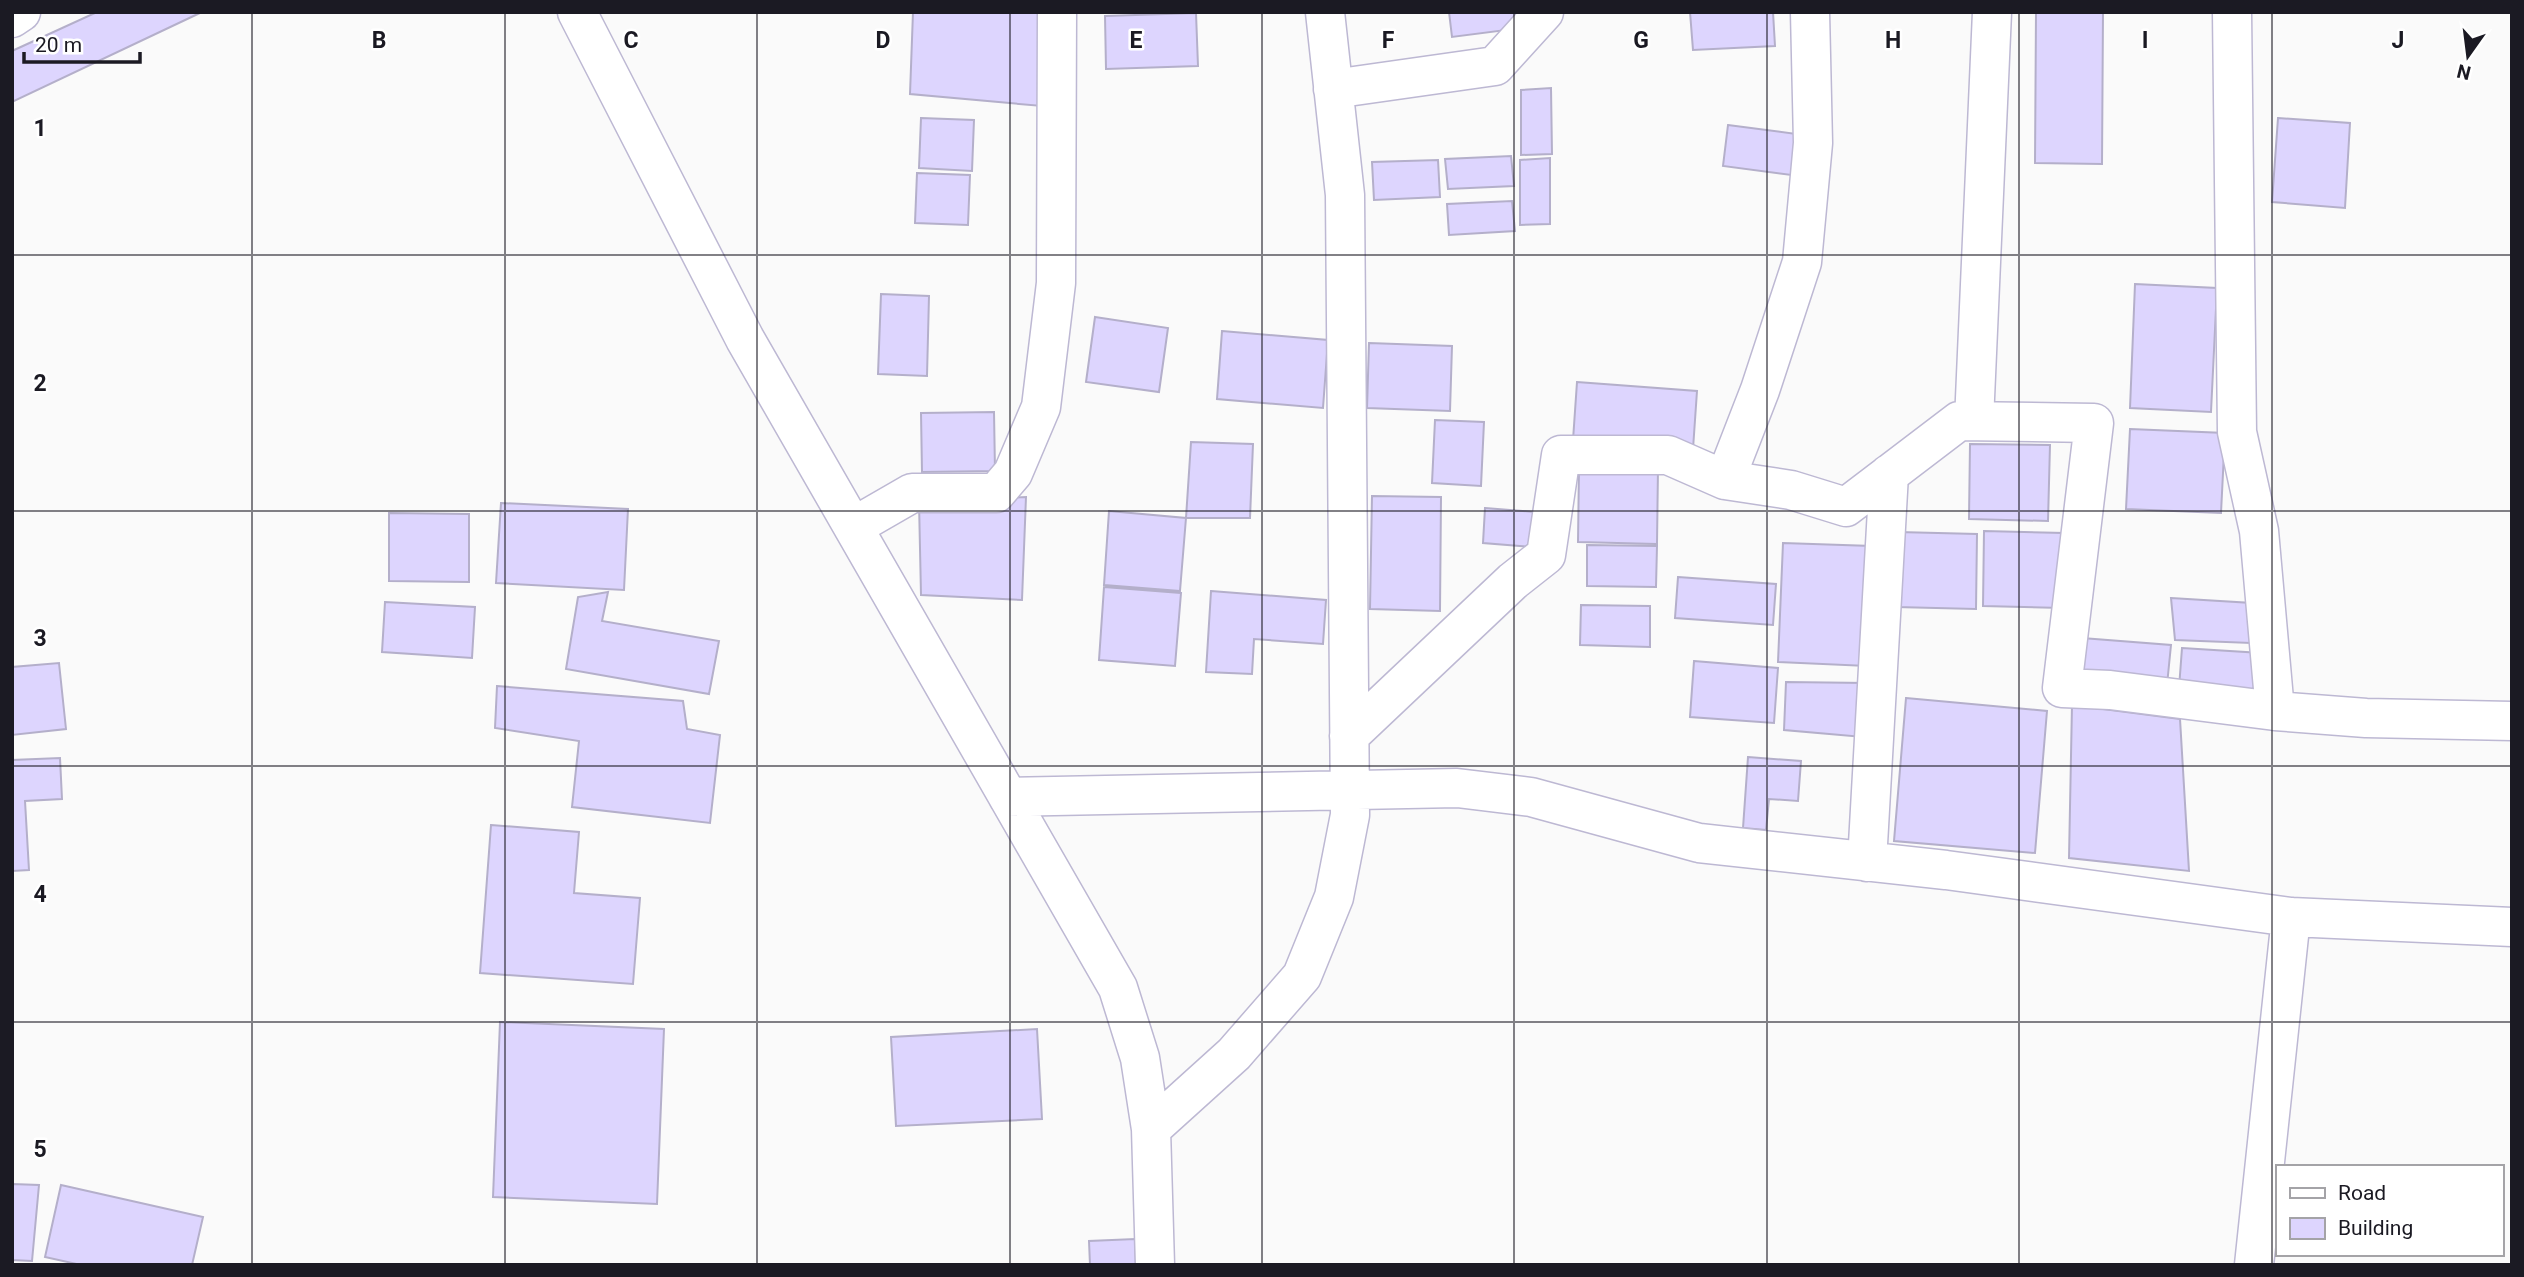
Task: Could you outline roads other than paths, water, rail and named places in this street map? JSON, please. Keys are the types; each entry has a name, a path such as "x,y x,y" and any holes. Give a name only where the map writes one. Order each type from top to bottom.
{"street":[{"path":"12,18 21,12"},
{"path":"577,12 745,339 1118,988 1140,1058 1151,1129 1155,1265"},
{"path":"853,527 912,493 996,493 1013,472 1041,407 1056,283 1057,12"},
{"path":"1151,1129 1234,1055 1302,976 1334,897 1350,815 1345,195 1325,12"},
{"path":"1333,89 1495,66 1544,12"},
{"path":"1725,480 1760,390 1802,262 1812,143 1810,12"},
{"path":"1974,421 1992,12"},
{"path":"2232,12 2238,432 2259,531 2275,711"},
{"path":"1349,736 1513,581 1546,555 1561,455 1668,455 1725,480 1791,490 1846,507 1959,421 2094,423 2062,688 2110,690 2275,711 2366,718 2512,721"},
{"path":"1867,862 1889,474"},
{"path":"1009,797 1457,788 1531,797 1699,843 2001,877 2291,917 2512,927"},
{"path":"2254,1265 2291,917"}]}
